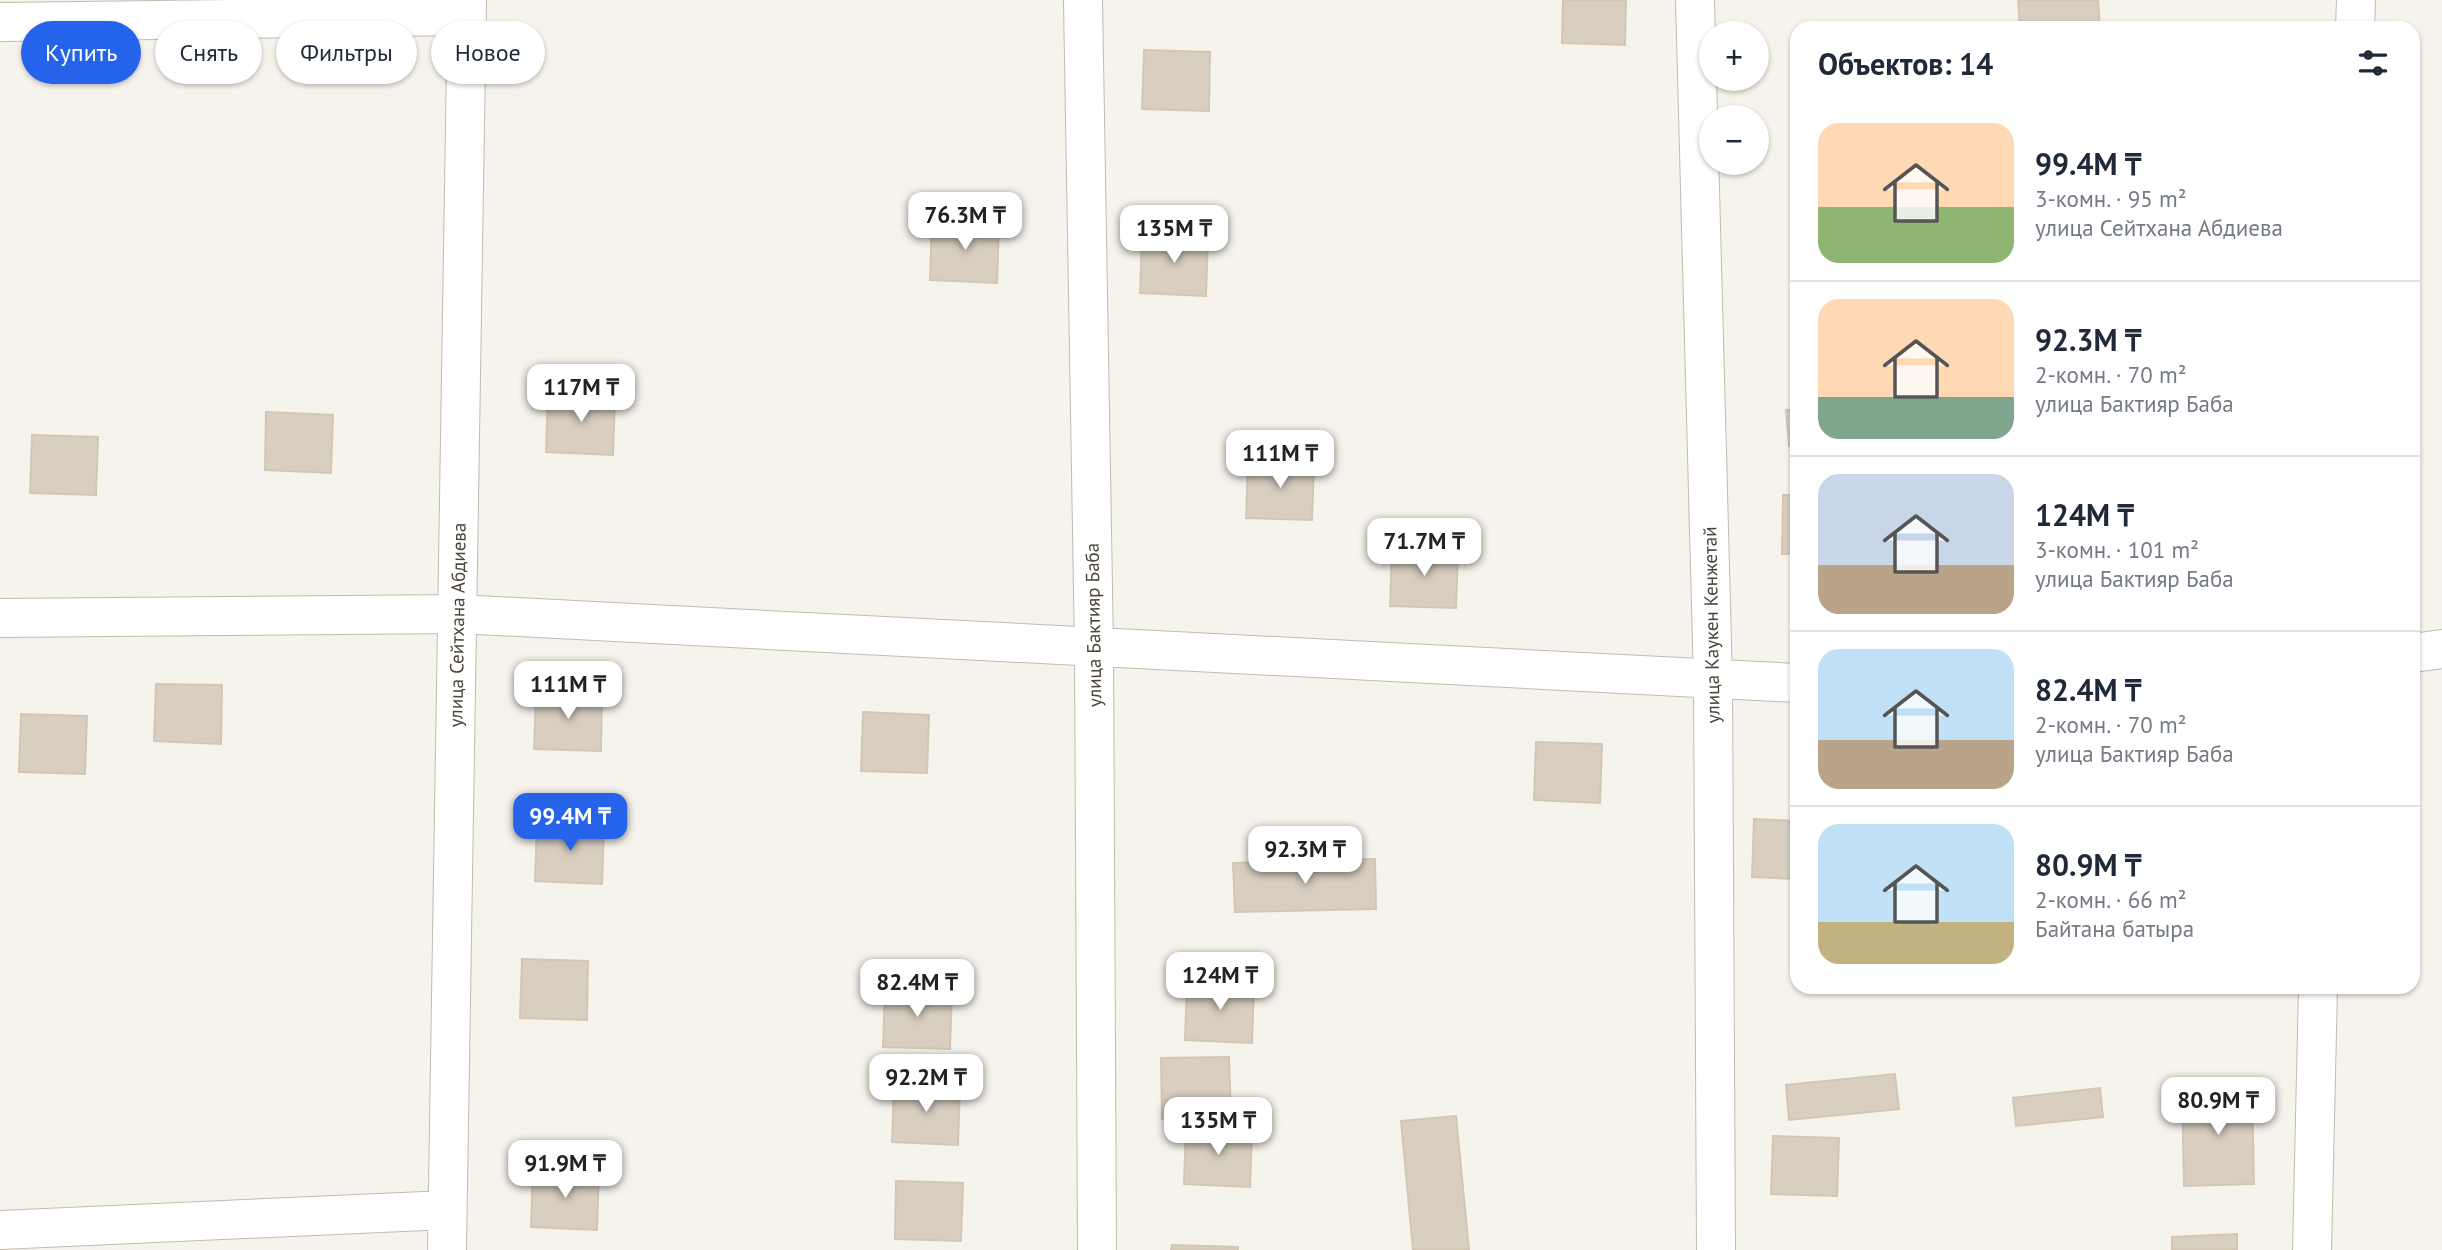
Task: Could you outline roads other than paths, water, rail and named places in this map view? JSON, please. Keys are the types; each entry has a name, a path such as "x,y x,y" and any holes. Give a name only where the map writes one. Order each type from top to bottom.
{"street":[{"name":"улица Бактияр Баба","path":"1083,0 1094,648 1097,1250"},
{"name":"улица Каукен Кенжетай","path":"1695,0 1713,681 1716,1250"},
{"path":"2355,21 2356,0"},
{"path":"0,22 467,8"},
{"name":"улица Сейтхана Абдиева","path":"447,1250 467,8"},
{"path":"0,618 458,614 1713,681 1790,683"},
{"path":"2420,652 2442,649"},
{"path":"2312,1250 2318,994"},
{"path":"0,1230 447,1210"}]}
